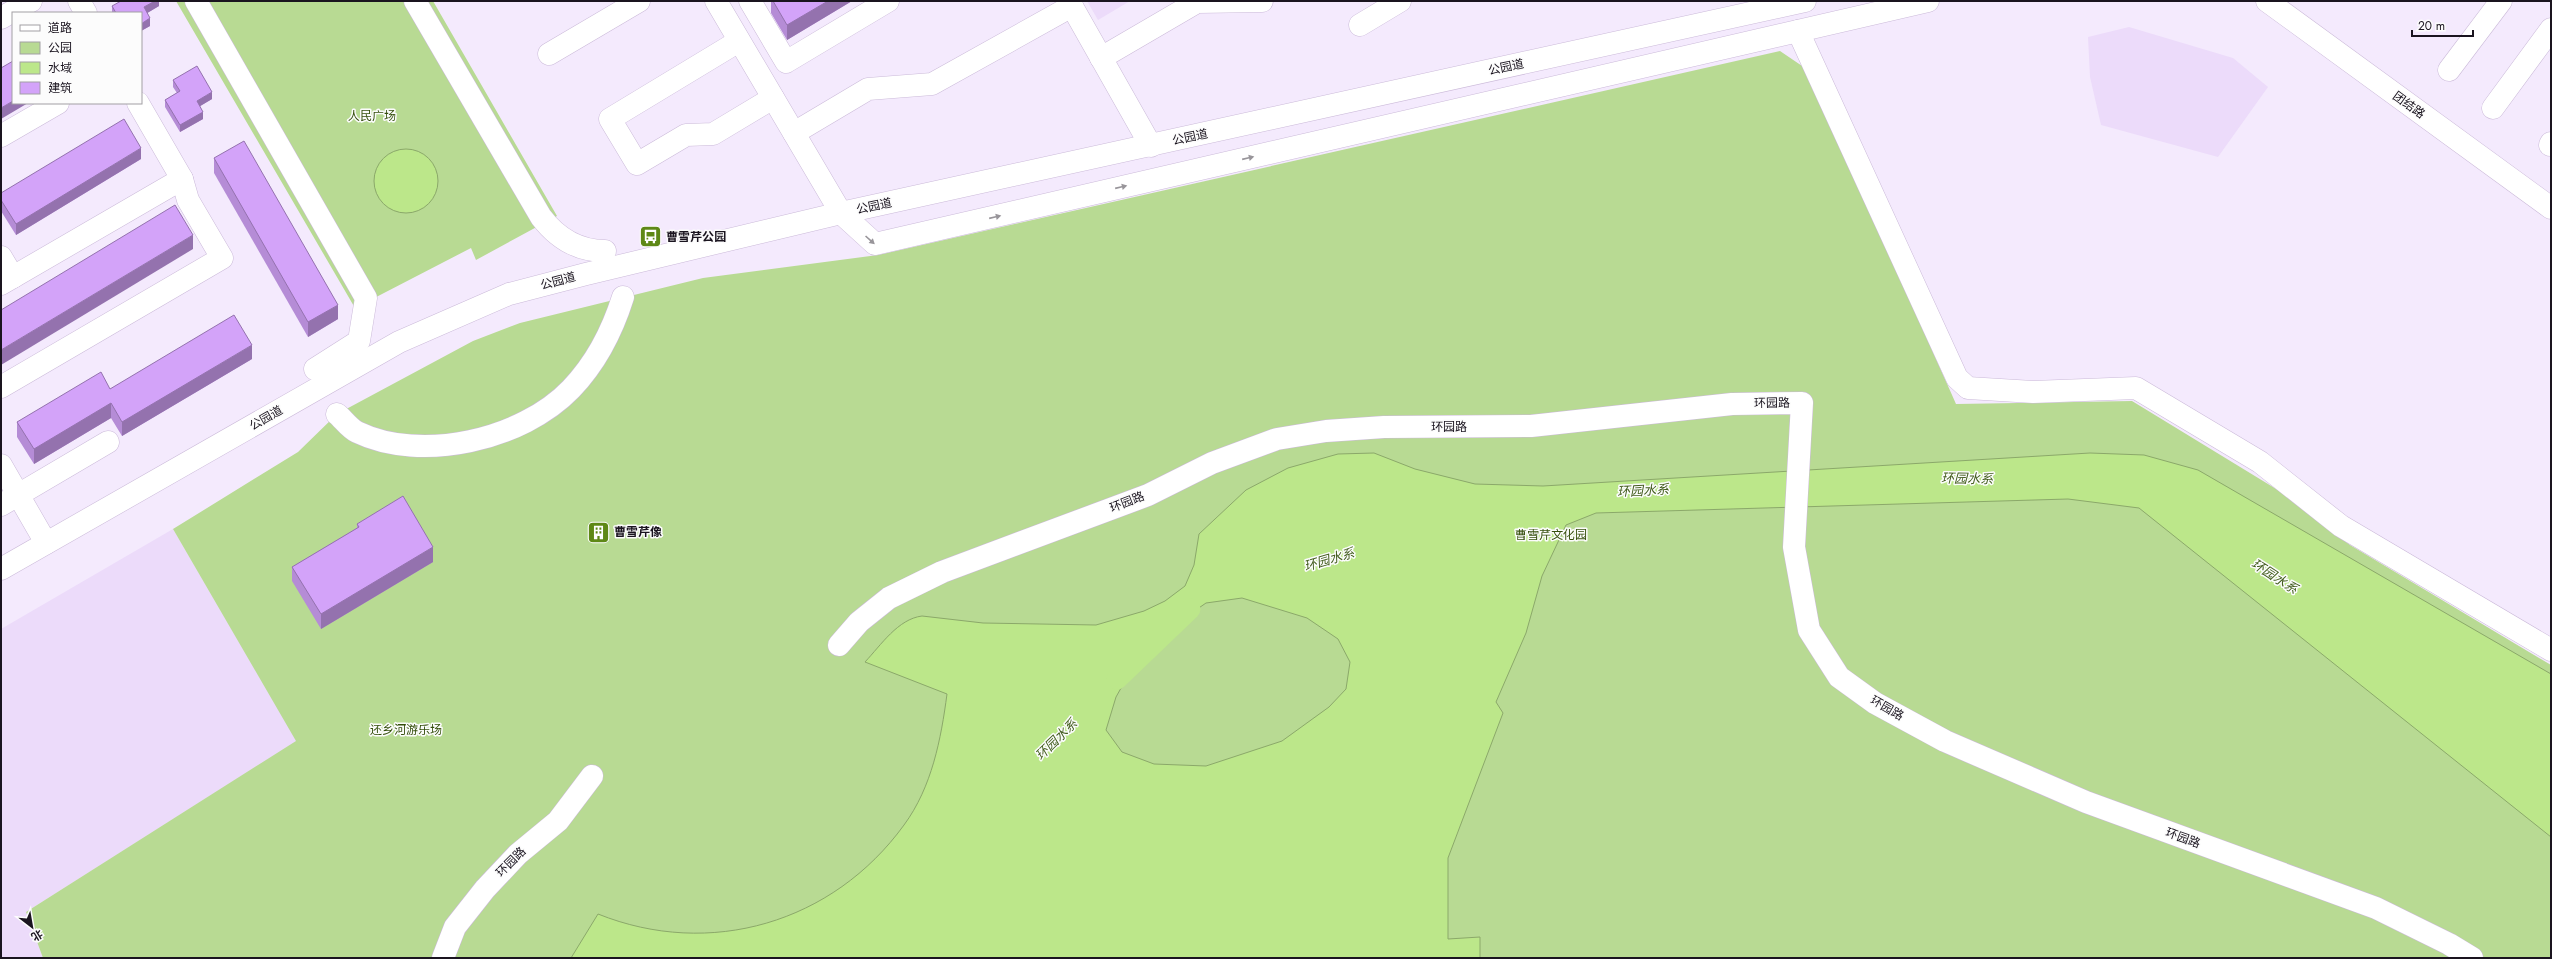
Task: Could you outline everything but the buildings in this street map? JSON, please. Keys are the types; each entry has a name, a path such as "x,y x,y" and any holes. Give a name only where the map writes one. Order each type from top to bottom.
{"street":[{"path":"1,18 31,1"},
{"path":"79,1 85,12"},
{"path":"196,1 366,298 359,341 315,369"},
{"path":"415,1 541,217 554,234 588,251 605,251"},
{"path":"549,54 639,1"},
{"path":"716,1 841,213 875,244 1928,1"},
{"path":"750,1 786,62 888,1"},
{"path":"1101,58 1197,2 1262,1"},
{"path":"1360,25 1400,1"},
{"name":"公园道","path":"1,569 399,342 509,294 841,213 1151,146 1762,5 1805,1"},
{"name":"团结路","path":"2267,1 2551,208"},
{"path":"2449,70 2501,1"},
{"path":"794,133 868,89 932,84 1070,4 1151,146"},
{"path":"2493,108 2551,29"},
{"path":"1798,31 1957,378 1968,388 2032,392 2136,388 2260,462 2341,526 2551,650"},
{"path":"740,41 610,118 638,164 686,135 713,134 773,98"},
{"path":"1,136 56,104"},
{"path":"1,387 222,258 188,200 182,179 139,104"},
{"path":"1,257 7,281 182,179"},
{"path":"336,414 356,431 385,442 424,446 467,443 506,431 539,413 570,390 596,356 614,324 623,298"},
{"name":"环园路","path":"839,645 859,622 889,598 942,572 1148,494 1212,463 1277,439 1326,431 1384,427 1531,426 1732,404 1802,403 1794,547 1809,630 1839,677 1876,703 1945,741 2086,802 2376,908 2449,944 2472,958"},
{"path":"10,500 108,442"},
{"path":"1,465 10,500 46,543"},
{"name":"环园路","path":"443,958 455,927 485,889 518,854 558,821 592,776"}],"shaded area":[{"path":"1087,1 1130,1 1098,20"},
{"path":"2129,27 2233,58 2268,87 2218,157 2101,125 2090,77 2088,37"},
{"path":"173,529 297,741 26,912 43,958 1,958 1,629"}],"green space":[{"name":"人民广场","path":"176,1 433,1 557,216 476,260 471,248 355,308"},
{"name":"曹雪芹文化园","path":"1780,51 1808,70 1956,404 2132,401 2286,495 2350,545 2551,665 2551,958 43,958 26,912 296,741 173,529 298,452 337,414 473,341 520,323 703,278 878,255"}],"water":[{"path":"406,149 424,155 432,163 438,181 432,199 424,207 406,213 388,207 380,199 374,181 380,163 388,155"},
{"path":"1374,453 1415,469 1475,484 1543,486 2090,453 2144,455 2198,470 2551,674 2551,837 2139,508 2068,499 1596,513 1566,525 1542,576 1526,633 1496,702 1503,713 1448,858 1448,939 1480,937 1480,958 571,958 598,914 640,927 683,933 725,931 766,923 806,908 842,887 875,859 904,825 922,795 934,762 942,728 947,694 865,662 890,634 905,622 922,616 983,623 1096,625 1144,611 1165,601 1185,586 1194,565 1199,534 1246,490 1288,468 1338,454","holes":["1242,598 1307,618 1338,639 1350,662 1346,689 1329,707 1282,741 1206,766 1154,764 1122,752 1106,730 1116,697 1139,656 1167,630 1206,603"]}],"waterway":[{"name":"环园水系","path":"1117,679 1190,609"}],"place":[{"name":"曹雪芹公园","path":"651,237"},
{"name":"曹雪芹像","path":"598,532"}],"park label":[{"name":"还乡河游乐场","path":"406,730"}]}
